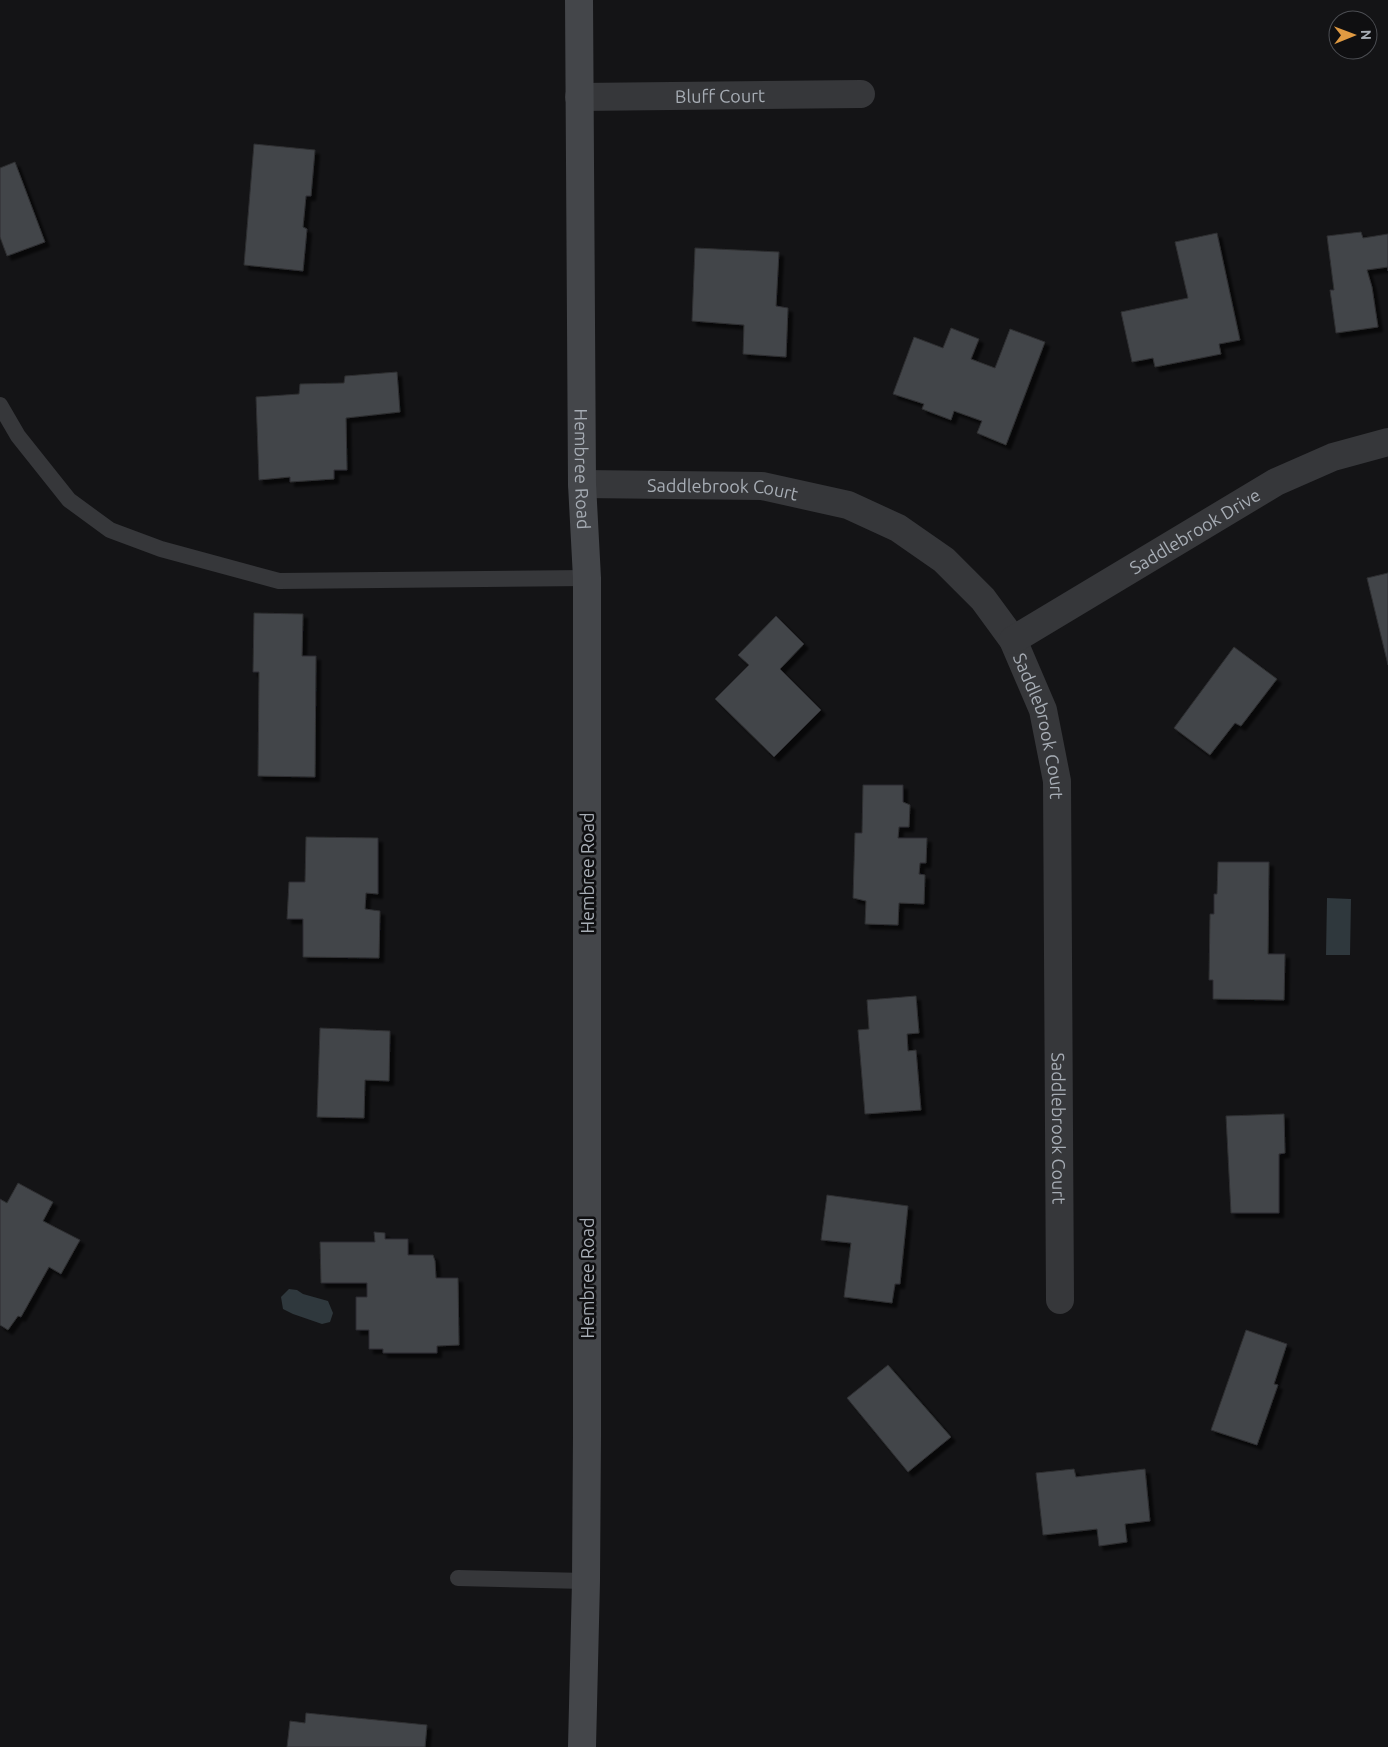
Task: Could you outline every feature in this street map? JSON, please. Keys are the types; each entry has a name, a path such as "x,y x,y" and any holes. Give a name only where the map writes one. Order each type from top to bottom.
{"street":[{"name":"Hembree Road","path":"579,0 582,484 587,578 586,1581 582,1747"},
{"name":"Bluff Court","path":"580,97 861,94"},
{"name":"Saddlebrook Drive","path":"1012,640 1276,482 1333,457 1388,442"},
{"name":"Saddlebrook Court","path":"582,484 762,486 848,505 898,528 944,560 983,599 1012,640 1043,710 1057,781 1060,1300"}],"lane":[{"path":"0,405 18,436 69,500 110,530 161,548 279,581 587,578"},
{"path":"458,1578 586,1581"}],"shaded area":[{"path":"1327,898 1351,899 1350,955 1326,955"},
{"path":"289,1289 328,1301 333,1313 330,1322 322,1324 283,1309 281,1297"}],"building":[{"path":"254,144 315,150 311,196 306,196 303,227 307,229 303,271 244,265"},
{"path":"15,162 45,242 7,256 0,237 0,168"},
{"path":"1361,232 1363,238 1388,234 1388,267 1367,270 1372,287 1378,327 1336,333 1330,290 1334,290 1327,236"},
{"path":"1217,233 1240,340 1219,344 1221,354 1155,367 1153,358 1132,362 1121,312 1188,298 1175,242"},
{"path":"695,248 779,252 776,306 788,308 786,357 743,354 744,325 692,321"},
{"path":"951,328 979,339 971,359 995,368 1010,329 1045,342 1006,445 977,433 982,421 954,411 951,420 922,409 924,404 893,394 914,337 943,348"},
{"path":"397,372 400,412 346,418 347,470 334,470 334,479 290,482 290,477 259,480 256,397 299,394 300,384 344,383 345,376"},
{"path":"1388,573 1388,665 1367,578"},
{"path":"254,613 303,614 302,656 316,656 315,777 258,776 259,672 253,672"},
{"path":"776,616 804,644 780,669 821,710 774,757 715,699 749,665 738,655"},
{"path":"1234,647 1277,679 1241,726 1235,723 1210,755 1174,728"},
{"path":"863,785 903,785 903,802 910,805 909,827 899,827 898,838 927,838 926,863 920,863 919,874 925,875 924,904 899,903 898,925 865,924 866,901 853,898 855,833 862,833"},
{"path":"306,837 378,838 378,894 366,893 365,909 380,911 379,958 303,957 303,919 287,919 289,882 305,882"},
{"path":"1218,862 1269,862 1268,954 1285,954 1284,1000 1213,999 1213,980 1209,980 1210,914 1214,914 1214,894 1217,894"},
{"path":"916,996 919,1033 907,1034 908,1051 916,1050 921,1110 865,1114 858,1030 869,1029 867,1000"},
{"path":"320,1028 390,1031 389,1081 365,1080 364,1118 317,1117"},
{"path":"1284,1114 1285,1153 1279,1154 1279,1213 1231,1213 1226,1116"},
{"path":"18,1183 53,1202 43,1221 80,1240 61,1274 49,1267 21,1317 18,1316 8,1330 0,1325 0,1199 7,1203"},
{"path":"827,1195 908,1206 900,1284 895,1284 892,1303 844,1297 851,1243 821,1240"},
{"path":"374,1232 385,1233 385,1239 408,1239 408,1255 433,1255 436,1278 458,1278 459,1345 437,1346 437,1353 383,1353 383,1349 369,1349 369,1330 356,1330 356,1297 367,1297 367,1283 321,1283 320,1242 375,1242"},
{"path":"1246,1330 1287,1344 1274,1384 1278,1385 1257,1445 1211,1430"},
{"path":"888,1365 951,1437 908,1472 847,1398"},
{"path":"1074,1469 1076,1477 1145,1469 1150,1521 1125,1524 1127,1542 1099,1546 1097,1529 1043,1535 1036,1473"},
{"path":"306,1713 427,1725 425,1747 287,1747 290,1721 305,1723"}]}
